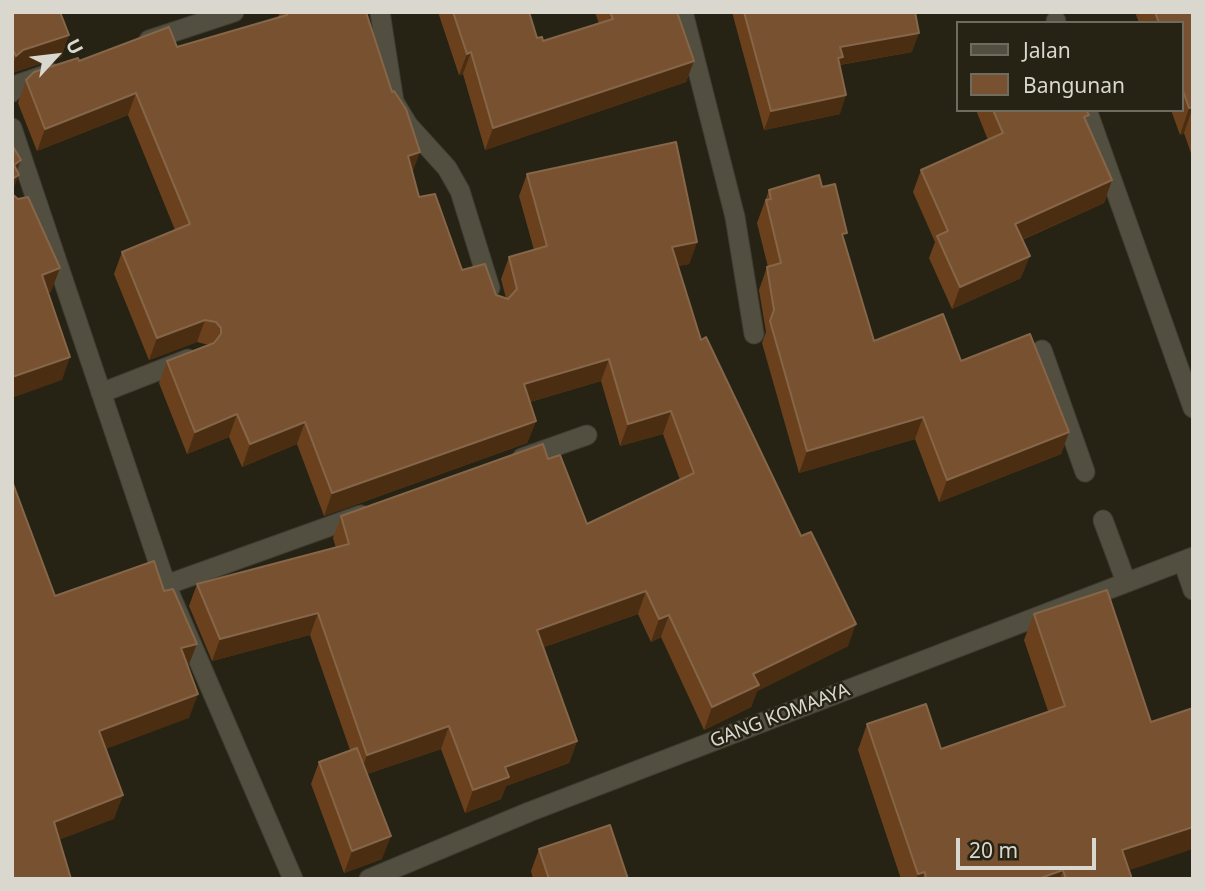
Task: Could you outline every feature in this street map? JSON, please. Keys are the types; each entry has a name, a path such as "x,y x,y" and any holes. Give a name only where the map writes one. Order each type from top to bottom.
{"street":[{"path":"133,45 234,12"},
{"path":"380,12 394,102 408,125 447,168 460,191 496,309"},
{"path":"683,12 735,217 754,334"},
{"path":"12,92 19,84 70,67"},
{"path":"1088,112 1193,408"},
{"path":"12,128 30,204 101,393 166,585 292,879"},
{"path":"1042,350 1086,472"},
{"path":"101,393 201,354"},
{"path":"508,463 587,435"},
{"path":"166,585 376,510"},
{"path":"1103,520 1126,582"},
{"path":"1188,559 1193,590"},
{"name":"GANG KOMAAYA","path":"369,879 530,812 1188,559"}],"building":[{"path":"12,12 60,12 69,35 23,50 16,56 12,48"},
{"path":"286,12 366,12 392,92 394,91 406,109 420,152 408,156 419,197 435,194 462,270 485,264 496,295 508,299 517,289 509,257 547,246 527,174 676,142 697,242 672,247 701,340 706,337 801,536 811,532 856,624 753,674 759,685 712,707 669,615 659,619 646,591 537,630 577,741 505,767 509,777 473,790 449,726 367,755 318,613 220,639 197,584 349,544 341,516 543,444 548,459 560,455 587,524 694,473 671,411 628,424 609,359 524,384 536,421 332,493 305,422 250,444 237,414 195,432 167,361 214,343 221,334 221,328 216,322 205,320 157,338 122,252 190,224 136,93 45,129 26,80 34,72 78,58 79,61 169,27 177,47 287,15"},
{"path":"453,12 529,12 537,38 542,37 543,41 613,19 610,12 677,12 694,61 493,128 471,52 467,54"},
{"path":"744,12 915,12 919,33 840,47 843,57 838,58 846,95 771,111"},
{"path":"1155,12 1193,12 1193,107 1189,108 1184,94 1184,21 1158,21"},
{"path":"994,112 1087,112 1089,115 1084,117 1112,180 1015,224 1030,256 960,287 937,236 948,231 921,170 1003,133"},
{"path":"12,145 21,160 14,165 19,175 12,179"},
{"path":"819,175 822,187 835,184 847,233 842,234 874,341 943,314 961,361 1030,334 1069,432 947,480 923,417 807,451 770,321 774,310 767,267 781,263 766,200 771,199 769,190"},
{"path":"12,194 18,199 28,197 60,268 42,275 70,357 12,377"},
{"path":"12,481 55,596 154,561 164,591 173,589 197,644 181,648 198,694 99,731 123,795 54,822 71,879 12,879"},
{"path":"1107,590 1151,722 1193,708 1193,827 1122,850 1132,879 1066,879 1063,870 1038,879 926,879 925,872 918,874 867,724 926,704 941,749 1065,706 1034,614"},
{"path":"357,748 391,836 352,851 319,762"},
{"path":"610,825 628,879 549,879 539,849"}]}
